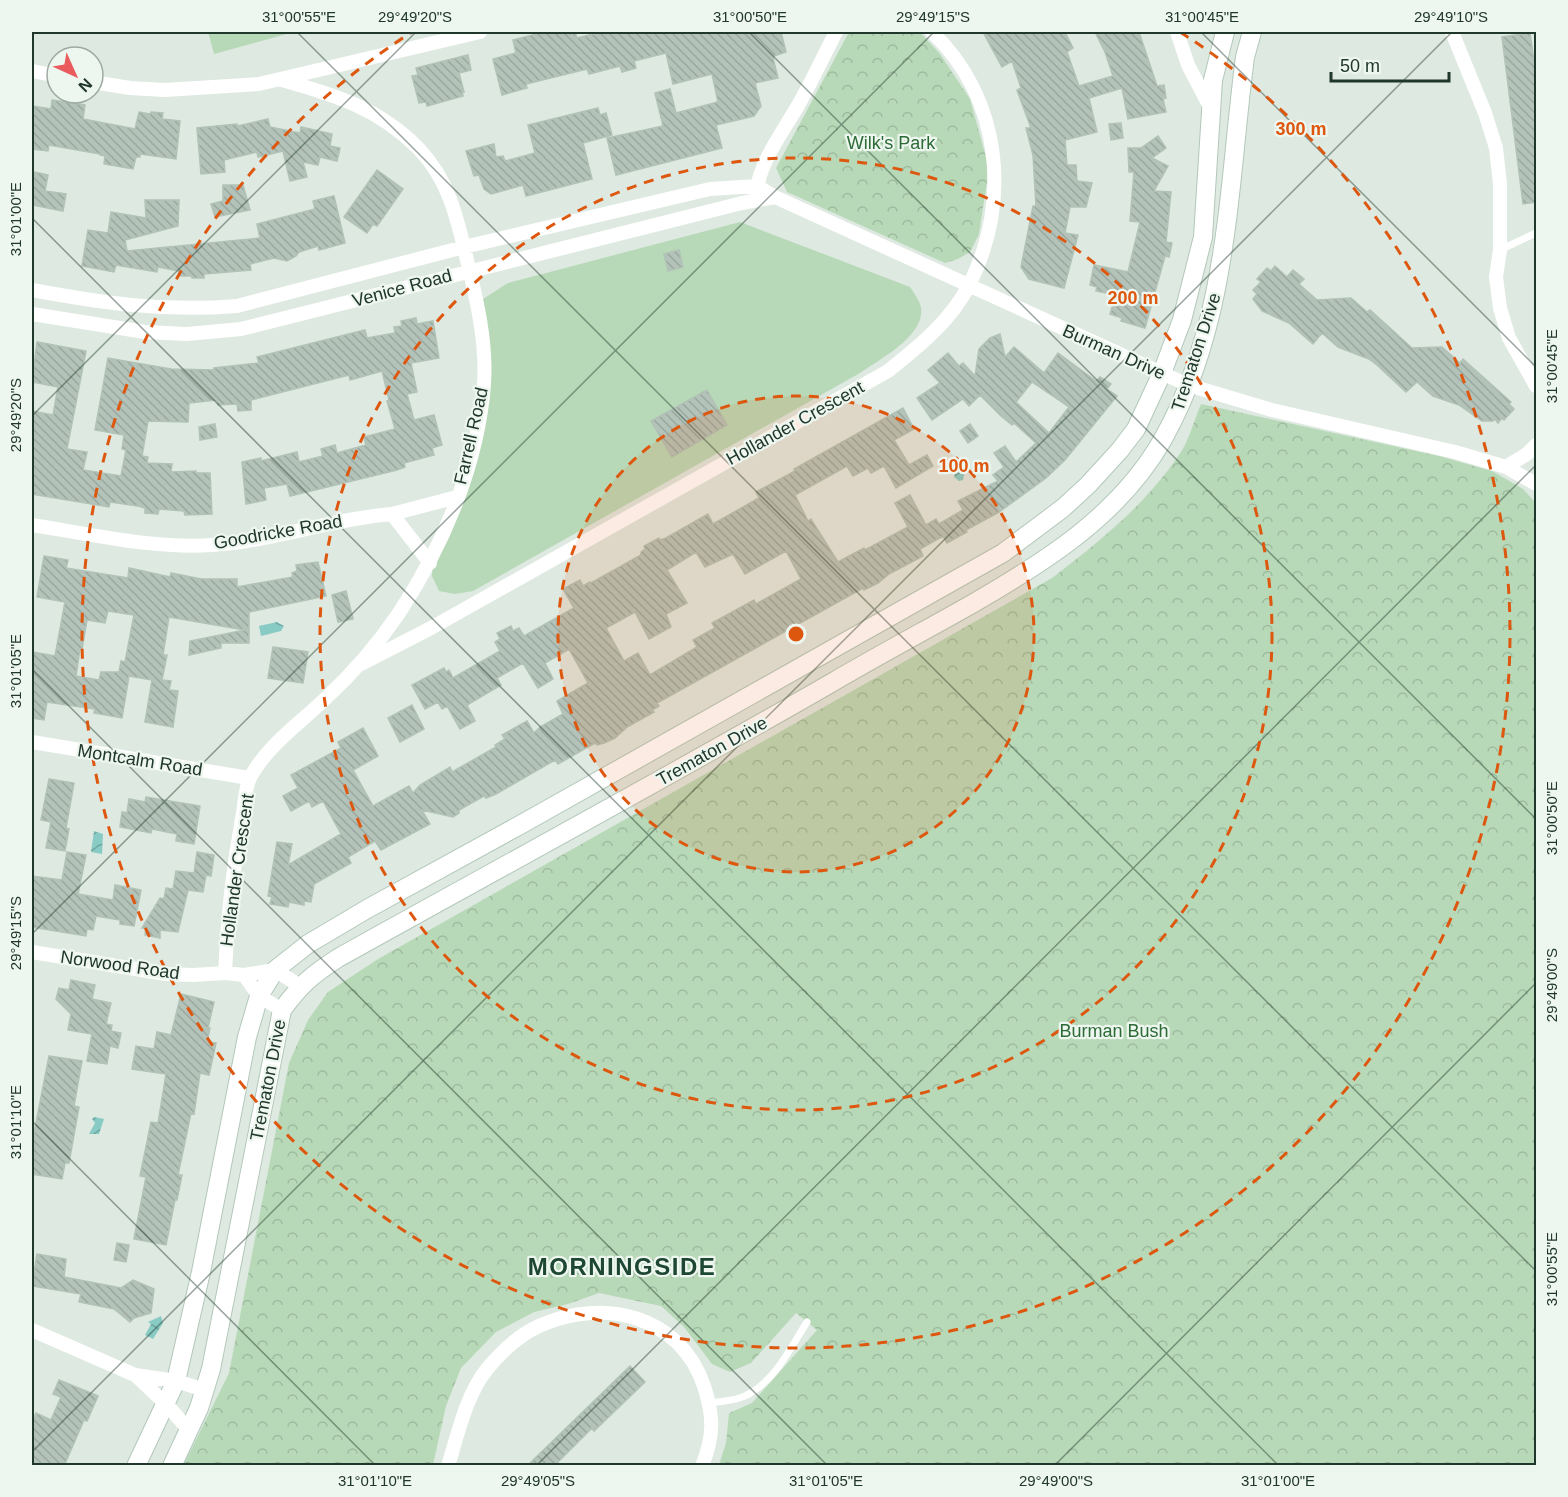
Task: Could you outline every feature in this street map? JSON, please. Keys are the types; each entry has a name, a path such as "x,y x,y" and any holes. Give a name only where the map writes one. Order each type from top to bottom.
{"street":[{"path":"105,84 165,90 259,84 480,32"},
{"path":"756,193 765,163 836,32"},
{"name":"Hollander Crescent","path":"357,666 431,628 888,371 924,342 947,317 969,286 987,238 994,209 996,166 991,135 969,82 955,57 932,32"},
{"path":"1177,32 1188,65 1210,107"},
{"name":"Trematon Drive","path":"136,1466 176,1381 201,1272 247,1038 259,996 275,970 289,957 330,930 1003,553 1063,508 1088,484 1136,429 1162,374 1182,320 1203,237 1210,107 1213,80 1225,32"},
{"name":"Trematon Drive","path":"172,1466 205,1390 282,1010 300,986 338,958 1019,577 1074,539 1104,514 1154,455 1164,437 1188,384 1212,314 1221,271 1245,57 1252,32"},
{"path":"1452,32 1485,113 1496,148 1500,184 1500,250 1496,277 1500,308 1509,338 1536,386"},
{"name":"Farrell Road","path":"282,80 338,96 392,126 420,150 445,184 453,205 478,305 484,382 470,459 430,562"},
{"path":"1207,170 1233,172"},
{"name":"Venice Road","path":"32,290 93,302 157,309 237,306 464,247 710,189 756,193"},
{"name":"Burman Drive","path":"756,193 775,197 1188,384 1272,410 1455,452 1506,467 1536,484"},
{"name":"Venice Road","path":"32,314 145,332 187,334 241,330 470,270 632,232 756,193"},
{"path":"628,208 632,232"},
{"path":"90,324 93,302"},
{"path":"237,306 241,330"},
{"path":"1506,467 1536,446"},
{"name":"Goodricke Road","path":"32,525 166,546 213,545 250,540 352,519 392,514 457,497"},
{"path":"392,514 430,562"},
{"path":"1003,553 1019,577"},
{"name":"Hollander Crescent","path":"225,973 231,889 249,778 270,750 327,698 357,666 397,615 430,562"},
{"path":"830,650 844,676"},
{"path":"688,729 701,756"},
{"name":"Montcalm Road","path":"32,742 249,778"},
{"path":"576,793 590,819"},
{"path":"420,880 434,905"},
{"name":"Norwood Road","path":"32,952 166,974 244,975 275,970"},
{"path":"275,970 300,986"},
{"path":"244,975 259,996 282,1010"},
{"path":"216,1190 246,1193"},
{"path":"448,1466 473,1392 486,1371 519,1338 537,1326 564,1316 590,1312 626,1314 667,1332 678,1341 692,1360 710,1403 711,1440 702,1466"},
{"path":"32,1330 135,1375 176,1381 205,1390"},
{"path":"135,1375 166,1404 189,1430"}],"lane":[{"path":"1500,250 1536,233"},
{"path":"710,1403 748,1395 758,1387 774,1372 807,1322"}],"green space":[{"path":"208,32 294,32 214,54"},
{"name":"Wilk's Park","path":"849,32 920,32 940,54 970,99 989,168 979,234 970,252 958,259 945,263 787,192 776,168"},
{"path":"740,222 910,287 921,308 916,328 900,346 860,373 473,591 455,594 439,591 432,576 433,552 481,409 483,299 508,283"},
{"name":"Burman Bush","path":"1201,404 1439,456 1492,471 1523,489 1536,503 1536,1465 719,1465 726,1443 729,1413 752,1403 817,1330 796,1313 751,1363 730,1372 712,1364 684,1327 661,1306 599,1293 568,1304 534,1312 496,1332 461,1368 446,1406 433,1465 183,1466 229,1373 289,1063 308,1020 328,992 378,959 1052,578 1104,536 1166,473 1183,449"}],"water":[{"path":"961,460 967,462 963,480 959,481 954,477"},
{"path":"277,622 284,626 281,631 261,636 259,626"},
{"path":"94,831 103,834 102,854 91,852"},
{"path":"94,1117 104,1119 99,1134 89,1134 95,1123 92,1119"},
{"path":"161,1316 163,1323 153,1339 145,1335 151,1324 148,1322"}],"building":[{"path":"544,32 575,32 577,38 601,32 781,32 786,52 773,58 778,78 755,83 761,106 754,116 716,125 722,148 616,175 607,138 663,126 655,93 670,89 676,113 718,102 712,74 673,84 666,53 634,61 636,68 622,72 620,66 589,74 587,69 526,84 527,88 502,95 493,59 516,53 513,40"},
{"path":"983,32 1065,32 1073,48 1067,52 1079,86 1113,76 1095,32 1139,32 1157,86 1164,85 1166,98 1163,99 1166,112 1128,119 1122,88 1089,98 1097,132 1065,140 1067,165 1076,165 1077,181 1092,183 1086,207 1070,207 1065,233 1078,235 1064,288 1029,279 1021,267 1033,206 1036,206 1033,155 1026,128 1031,128 1017,90 1021,88 1012,61 1002,67"},
{"path":"1530,33 1534,61 1536,61 1536,202 1523,204 1502,37"},
{"path":"468,55 471,70 459,73 463,96 427,106 426,102 419,103 412,76 418,75 416,68"},
{"path":"51,105 85,105 83,119 135,129 139,112 163,113 162,119 180,121 176,159 140,154 140,157 136,157 133,169 104,164 105,156 100,154 49,145 48,151 32,149 32,106 51,109"},
{"path":"598,108 600,115 606,113 612,135 583,143 592,179 526,196 523,185 491,194 484,189 479,175 474,176 466,151 494,144 496,157 503,156 505,161 535,153 528,125"},
{"path":"268,119 270,127 300,133 301,127 332,134 330,146 340,148 337,161 320,157 318,165 303,162 307,177 290,181 283,151 258,157 257,152 224,160 225,172 201,174 197,128 237,124 238,126"},
{"path":"1121,123 1123,138 1111,140 1109,124"},
{"path":"1158,136 1166,148 1152,158 1168,166 1154,191 1171,192 1166,242 1172,243 1169,257 1165,256 1145,328 1121,321 1122,318 1110,314 1116,295 1096,291 1097,287 1090,285 1094,265 1128,272 1140,222 1130,221 1134,172 1129,172 1128,148 1141,148"},
{"path":"377,170 403,189 377,226 373,224 367,233 344,217"},
{"path":"34,172 48,175 45,191 66,194 63,211 32,205"},
{"path":"223,185 243,185 250,210 215,217 211,204 223,201"},
{"path":"334,196 345,243 319,250 318,246 299,252 287,261 274,258 250,264 251,270 204,274 204,278 180,276 179,271 158,267 157,272 116,265 114,272 82,266 88,230 108,233 111,212 146,218 145,200 179,200 178,226 125,240 127,251 260,238 257,224 315,209 313,201"},
{"path":"679,250 683,267 668,271 664,254"},
{"path":"1275,266 1287,277 1293,270 1304,279 1299,284 1317,300 1351,298 1367,312 1370,310 1412,348 1442,347 1460,363 1463,359 1511,402 1509,404 1514,409 1498,423 1495,419 1482,421 1459,405 1433,396 1417,382 1406,392 1369,359 1338,347 1322,333 1313,344 1289,323 1262,311 1253,299 1257,294 1253,290 1261,282 1257,279 1267,268 1271,271"},
{"path":"416,318 417,324 433,321 439,358 411,363 417,392 407,394 414,420 434,415 442,445 432,448 434,455 404,463 405,467 397,470 290,496 287,484 264,488 266,500 246,504 242,462 261,458 261,461 297,452 299,462 323,456 321,449 335,445 337,453 366,445 364,437 395,429 382,371 350,380 349,375 251,400 251,410 238,411 237,404 218,405 217,400 189,403 188,422 148,421 142,456 148,457 147,463 172,464 171,472 210,473 212,514 185,515 184,511 159,509 158,514 145,513 145,508 138,506 110,502 109,507 32,494 32,411 53,415 58,387 32,382 37,342 86,351 67,449 87,452 83,470 121,476 126,450 122,449 124,435 95,430 108,358 171,369 214,370 214,368 259,363 257,357 365,330 367,338 395,333 394,327 402,326 401,321"},
{"path":"1000,334 1005,357 1014,347 1044,373 1058,353 1096,381 1100,377 1111,384 1107,389 1117,396 1065,460 1046,478 999,512 966,530 967,532 947,543 943,536 920,549 923,556 889,574 878,583 864,590 863,588 657,703 659,706 652,710 654,712 627,727 615,738 597,745 595,743 558,764 555,760 496,794 486,798 484,796 459,810 459,813 453,817 422,810 430,824 381,850 375,841 348,857 351,863 314,884 311,902 304,901 304,905 289,902 288,907 270,904 272,897 268,896 277,842 292,844 288,865 341,834 323,801 312,807 309,801 291,811 283,796 298,788 291,775 341,748 338,742 363,728 378,756 353,770 373,806 409,786 413,793 420,785 450,767 452,772 496,747 495,745 505,739 502,735 527,721 534,733 563,714 557,701 588,683 569,649 545,663 553,679 538,688 523,663 497,678 501,685 467,705 475,721 460,729 447,706 442,709 438,702 425,709 412,685 444,668 446,672 449,670 453,678 500,651 495,642 500,639 497,633 511,626 513,631 519,628 524,636 574,608 563,589 580,580 583,586 591,583 641,555 645,549 644,546 659,538 660,540 666,538 708,514 713,524 759,498 756,492 903,408 914,429 894,440 909,465 927,455 933,466 896,488 884,466 871,473 868,468 853,476 847,466 795,495 808,521 811,519 838,562 908,527 895,503 910,495 926,525 936,519 939,524 963,510 958,501 998,481 993,475 1004,467 994,453 1005,446 1016,462 1036,443 1014,423 1012,425 1001,416 980,395 969,406 963,399 932,420 917,398 940,383 928,370 948,353 959,366 963,363 975,376 979,349 990,338","holes":["1032,382 1069,407 1049,433 1016,402","786,551 801,579 756,604 754,600 712,623 715,628 693,640 697,647 650,675 638,653 624,661 606,628 635,612 649,639 671,627 666,614 687,603 667,570 696,552 705,567 733,554 745,574"]},
{"path":"707,390 727,425 672,457 651,421"},
{"path":"215,424 217,437 200,440 199,427"},
{"path":"970,424 978,436 968,443 960,431"},
{"path":"44,556 68,560 66,568 128,578 129,568 170,577 171,573 201,579 237,579 237,587 293,577 292,573 297,571 296,565 318,562 326,596 249,612 249,643 221,643 221,648 189,655 190,641 245,630 169,617 163,655 167,655 162,680 171,681 169,690 178,691 173,727 145,722 152,680 129,676 122,718 94,713 95,709 47,702 44,720 32,718 32,652 55,656 65,602 37,597","holes":["108,611 134,615 125,662 121,661 119,672 101,672 99,680 76,676 87,620 105,623"]},
{"path":"346,591 353,619 338,622 332,595"},
{"path":"273,647 308,652 303,683 268,678"},
{"path":"412,705 424,729 400,742 388,718"},
{"path":"49,779 74,783 66,828 69,829 65,851 46,848 51,822 41,820"},
{"path":"146,797 200,806 194,844 176,841 177,834 152,829 151,833 120,827 122,812 127,813 129,799 145,802"},
{"path":"67,852 86,855 78,894 113,900 115,885 141,890 134,926 120,924 120,920 96,916 93,930 87,929 86,936 32,927 32,876 62,880"},
{"path":"197,852 214,855 211,876 206,875 203,892 188,890 178,932 160,930 160,938 145,935 146,928 142,928 160,898 164,899 166,888 173,889 176,871 194,873"},
{"path":"71,980 95,985 92,999 111,1003 106,1024 112,1025 111,1031 121,1033 118,1048 110,1046 107,1064 87,1061 92,1034 68,1030 71,1014 56,999 59,988 69,990"},
{"path":"181,994 214,1002 207,1042 216,1043 209,1075 200,1073 194,1114 191,1113 178,1175 182,1175 166,1245 134,1239 146,1177 140,1176 151,1122 158,1123 166,1074 132,1069 136,1046 154,1049 157,1032 171,1035"},
{"path":"49,1056 82,1061 74,1106 79,1107 69,1163 65,1163 62,1179 32,1174 32,1143"},
{"path":"117,1243 129,1245 126,1262 114,1260"},
{"path":"37,1254 66,1259 64,1277 121,1288 133,1280 154,1289 151,1313 134,1318 130,1322 114,1309 79,1302 81,1294 32,1286"},
{"path":"630,1366 645,1382 594,1431 592,1428 554,1466 527,1466"},
{"path":"59,1380 98,1396 87,1421 84,1420 64,1466 32,1466 32,1423 36,1413 51,1420 61,1397 53,1394"}],"district":[{"name":"MORNINGSIDE","path":"622,1266"}]}
